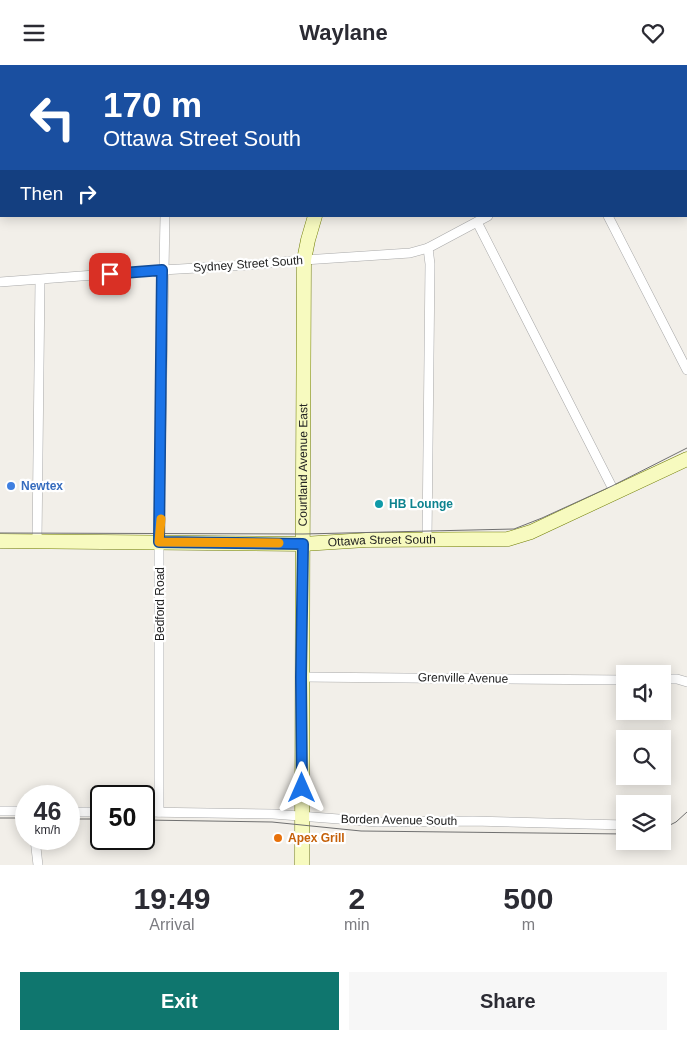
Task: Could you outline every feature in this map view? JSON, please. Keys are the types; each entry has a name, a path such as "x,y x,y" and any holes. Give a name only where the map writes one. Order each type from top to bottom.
{"main road":[{"name":"Courtland Avenue East","path":"302,865 301,677 304,260 315,217"},
{"name":"Ottawa Street South","path":"0,541 303,544 366,540 508,539 519,537 687,459"}],"street":[{"name":"Bedford Road","path":"159,812 159,542 162,270 165,217"},
{"name":"Sydney Street South","path":"0,283 410,253 428,248 486,217"},
{"path":"609,217 687,370"},
{"path":"478,221 615,493"},
{"path":"427,539 430,263 428,248"},
{"path":"37,541 40,280"},
{"name":"Grenville Avenue","path":"301,677 616,680"},
{"path":"671,679 687,681"},
{"path":"0,811 15,811"},
{"name":"Borden Avenue South","path":"155,812 272,814 378,821 616,825"},
{"path":"36,850 38,865"}],"tram line":[{"path":"0,533 303,534 514,529 612,486 687,448"},
{"path":"671,824 687,812"},
{"path":"0,818 15,818"},
{"path":"80,819 90,819"},
{"path":"155,820 272,822 361,831 616,834"}],"slow traffic":[{"path":"161,519 159,542 279,543"}],"place":[{"name":"Newtex","path":"11,486"},
{"name":"HB Lounge","path":"379,504"},
{"name":"Apex Grill","path":"278,838"}],"route":[{"path":"110,274 162,270 161,523 159,542 303,544 302,788"}]}
